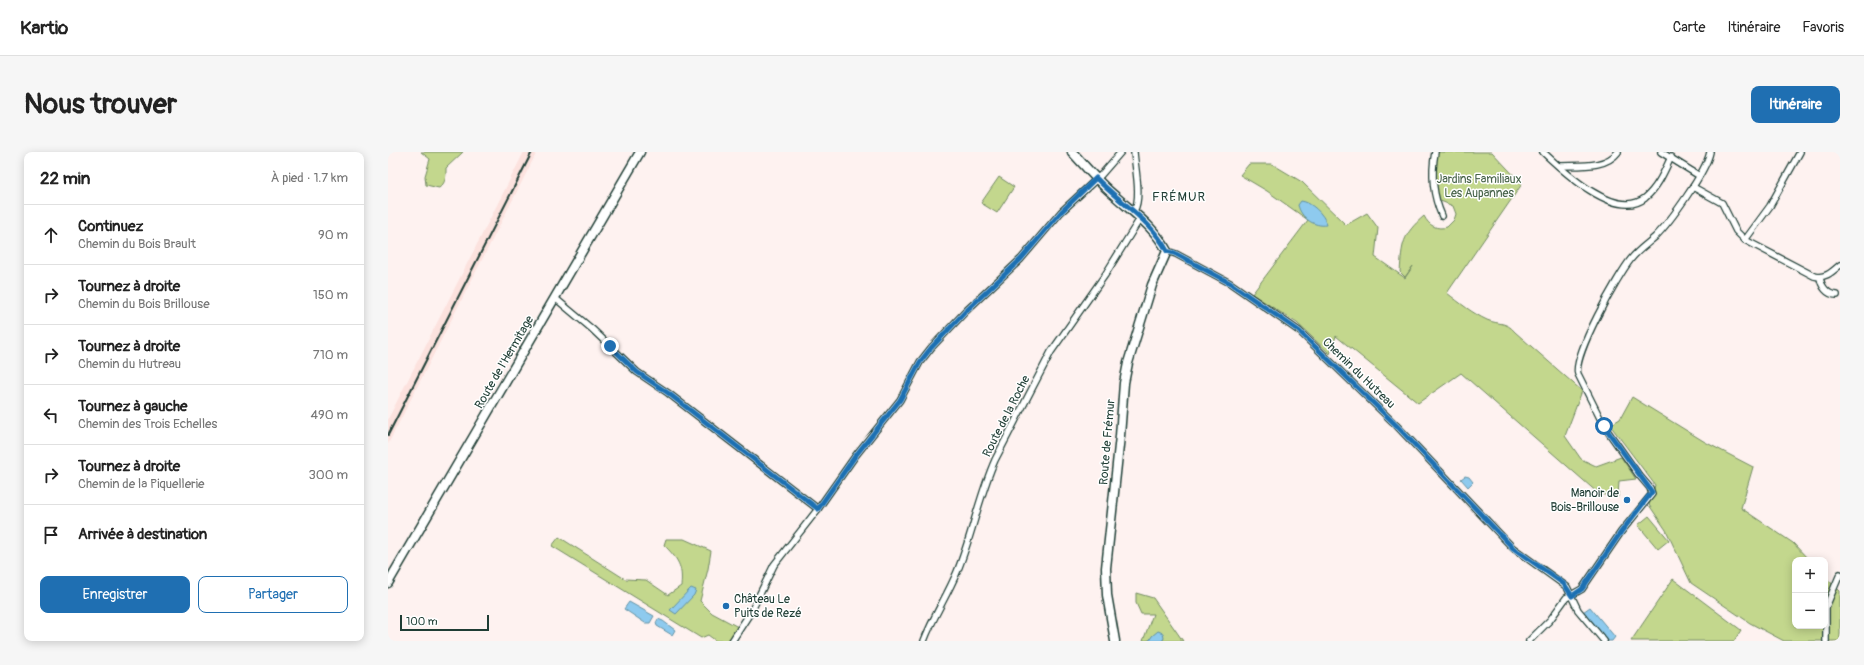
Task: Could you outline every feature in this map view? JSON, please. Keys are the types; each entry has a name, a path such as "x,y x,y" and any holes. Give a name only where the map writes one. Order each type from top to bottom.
{"street":[{"name":"Route de l'Hermitage","path":"388,583 640,152"},
{"path":"1072,152 1115,197 1141,217 1160,239 1167,251"},
{"path":"732,641 754,605 774,566 818,509 856,455 900,400 920,362 931,348 966,311 1021,259 1061,212 1101,175 1121,152"},
{"path":"1134,152 1138,197 1137,206 1134,211"},
{"path":"1435,152 1433,176 1435,195 1442,216"},
{"path":"1543,152 1559,166 1600,196 1612,202 1629,204 1644,199 1659,184 1671,157"},
{"path":"1559,166 1584,166 1597,164 1608,160 1618,152"},
{"path":"1661,152 1698,175"},
{"path":"1529,641 1547,624 1566,598 1581,591 1621,532 1652,491 1604,426 1577,369 1581,352 1620,275 1639,250 1656,236 1693,186 1710,152"},
{"path":"1745,240 1770,206 1800,152"},
{"path":"1693,186 1722,203 1736,231 1745,240 1810,275 1820,277 1828,275 1840,265"},
{"name":"Route de la Roche","path":"924,641 957,572 987,478 995,460 1051,352 1105,275 1141,217"},
{"name":"Chemin du Hutreau","path":"1167,251 1176,254 1230,283 1299,331 1396,425 1513,548 1564,584 1572,596 1578,610 1604,641"},
{"name":"Route de Frémur","path":"1115,641 1107,595 1106,568 1124,383 1128,363 1152,285 1167,251"},
{"path":"1820,277 1821,284 1828,292 1837,295"},
{"path":"555,298 592,328 637,372 668,393 818,509"},
{"path":"1826,641 1826,607 1840,574"}],"shaded area":[{"path":"524,152 537,152 388,444 388,419"}],"green space":[{"path":"421,152 463,152 446,168 446,177 439,188 426,185 425,176 430,159"},
{"name":"Jardins Familiaux Les Aupannes","path":"1437,152 1492,152 1522,184 1447,293 1466,308 1487,320 1509,326 1582,391 1565,436 1581,459 1596,466 1621,457 1636,479 1619,481 1618,497 1599,494 1461,373 1418,403 1336,336 1330,354 1297,323 1252,294 1308,220 1267,191 1240,175 1249,164 1272,164 1302,182 1346,225 1367,213 1378,228 1375,257 1405,278 1413,266 1405,277 1400,272 1404,241 1411,229 1424,216 1431,225 1440,228 1447,227 1454,220 1456,214 1453,206 1438,200 1436,179"},
{"path":"999,177 1014,187 997,213 981,203"},
{"path":"1632,397 1705,442 1753,467 1741,508 1793,543 1806,557 1792,557 1792,629 1828,629 1828,580 1840,591 1840,641 1784,641 1750,623 1691,583 1666,530 1649,505 1655,485 1610,425 1620,419"},
{"path":"1649,516 1669,540 1658,549 1638,525"},
{"path":"559,537 625,579 646,580 668,595 681,586 681,573 673,554 664,545 666,539 684,539 711,551 700,601 712,613 738,627 729,641 716,641 708,635 701,638 552,546"},
{"path":"1673,579 1741,630 1734,641 1631,641"},
{"path":"1136,593 1153,598 1183,641 1162,641 1164,638 1143,641 1153,614 1141,614 1136,603"}],"water":[{"path":"1301,201 1317,209 1327,225 1317,225 1305,218 1298,205"},
{"path":"1465,476 1469,477 1473,482 1468,487 1461,479"},
{"path":"691,588 696,590 694,595 676,614 670,610"},
{"path":"629,602 654,616 650,623 645,623 624,609"},
{"path":"1590,607 1615,637 1612,641 1608,641 1600,634 1583,612"},
{"path":"658,619 675,630 672,635 657,626 656,623"},
{"path":"1158,631 1163,633 1164,638 1162,641 1149,641 1152,636"}],"railway":[{"path":"388,435 532,152"}],"place":[{"name":"Manoir de Bois-Brillouse","path":"1627,500"},
{"name":"Château Le Puits de Rezé","path":"726,606"}],"district":[{"name":"FRÉMUR","path":"1179,196"}],"route":[{"path":"610,346 637,372 668,393 818,509 856,455 900,400 920,362 931,348 966,311 1021,259 1061,212 1096,178 1115,197 1144,220 1160,239 1167,251 1176,254 1230,283 1299,331 1396,425 1513,548 1564,584 1569,589 1572,596 1581,591 1592,577 1621,532 1652,494 1650,488 1638,474 1604,426"}]}
